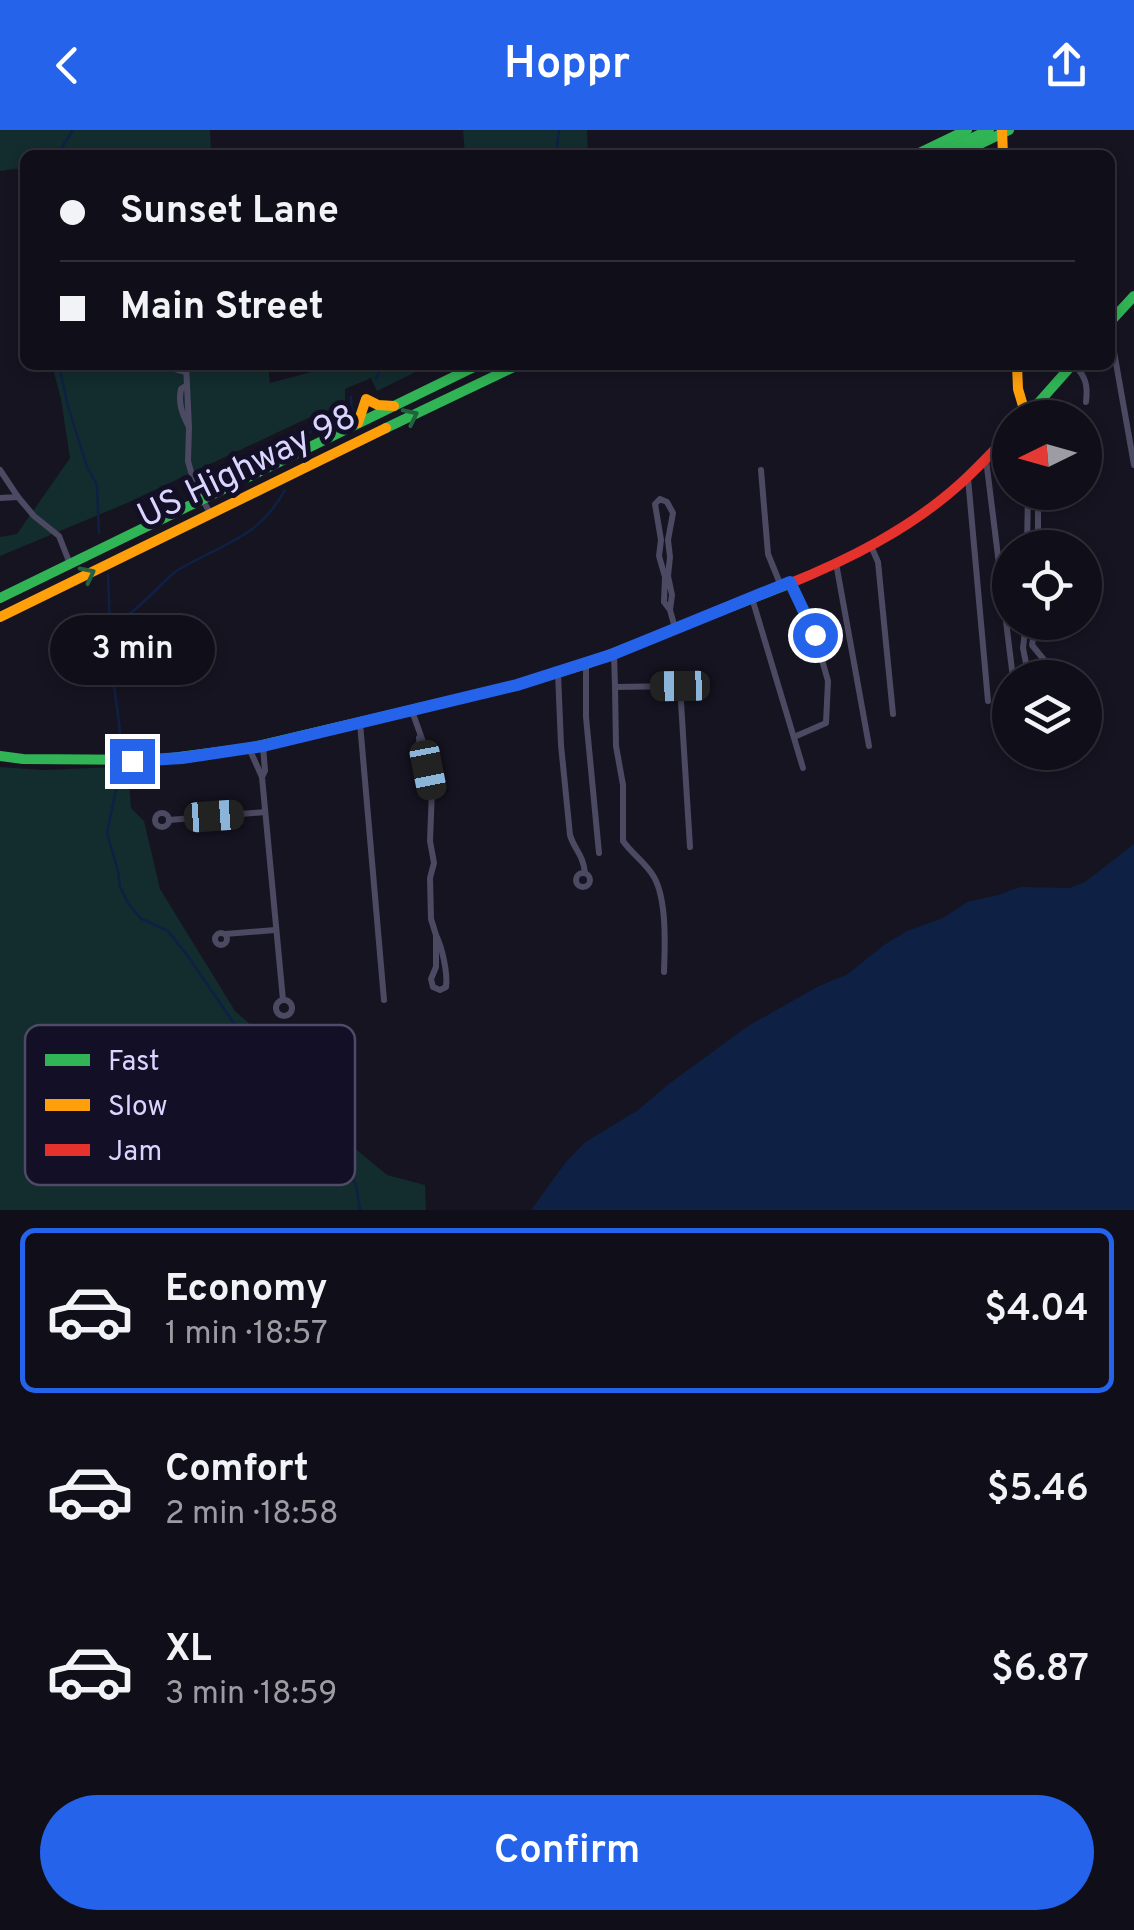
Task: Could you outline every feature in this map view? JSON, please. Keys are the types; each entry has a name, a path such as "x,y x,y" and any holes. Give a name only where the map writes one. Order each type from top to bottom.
{"main road":[{"path":"947,150 989,130"},
{"path":"968,150 1004,131"},
{"path":"925,150 961,132"},
{"path":"1115,316 1134,296"},
{"name":"US Highway 98","path":"0,598 468,370"},
{"name":"US Highway 98","path":"0,617 508,370"},
{"path":"1016,370 1023,400"},
{"path":"1043,400 1070,370"},
{"path":"357,425 366,399 378,405 396,406"},
{"path":"0,756 156,760 263,746 586,664 871,546 922,514 992,453"}],"street":[{"path":"1115,339 1134,466"},
{"path":"186,370 188,461 195,486 210,513"},
{"path":"1079,370 1086,378 1086,400"},
{"path":"986,459 1011,660"},
{"path":"0,470 34,516 58,536 70,564"},
{"path":"762,470 768,554 815,635 828,681 826,723 794,738"},
{"path":"968,476 988,701"},
{"path":"0,498 18,496"},
{"path":"664,540 656,504 660,499 667,502 673,513 664,540 658,556 666,576 664,602 675,628"},
{"path":"871,546 878,562 893,714"},
{"path":"836,562 870,746"},
{"path":"40,578 47,594"},
{"path":"752,598 803,768"},
{"path":"614,654 616,746 624,785 623,841 658,885 664,972"},
{"path":"586,664 586,716 599,853"},
{"path":"558,672 560,744 570,835 582,855 585,873"},
{"path":"615,687 680,686 690,847"},
{"path":"412,711 432,790 432,919 448,980 440,990 433,988 430,979 436,967 436,935"},
{"path":"360,723 384,1000"},
{"path":"262,777 263,746"},
{"path":"248,748 262,777 284,1000"},
{"path":"169,820 265,812"},
{"path":"225,934 275,930"}],"green space":[{"path":"0,130 210,130 211,150 20,150 20,168 0,171"},
{"path":"463,130 587,130 588,150 465,150"},
{"path":"53,370 269,370 270,383 318,370 420,370 377,391 371,378 345,389 345,405 0,556 0,537 17,534 70,458"},
{"path":"0,767 128,769 131,808 144,821 160,889 235,1011 251,1025 25,1025 25,1185 355,1185 355,1149 387,1175 425,1185 426,1210 0,1210"}],"water":[{"path":"1134,844 1134,1210 531,1210 584,1143 638,1110 748,1026 848,974 907,931 943,918 967,902 1020,887 1069,888 1085,882"}],"waterway":[{"path":"60,150 73,130"},
{"path":"557,150 559,130"},
{"path":"60,370 87,467 97,485 99,533"},
{"path":"376,379 380,370"},
{"path":"293,441 352,412 351,397"},
{"path":"120,751 110,627 178,570 250,531 269,514 285,490"},
{"path":"108,575 110,627"},
{"path":"118,780 107,833 120,887 140,918 168,931 235,1025"},
{"path":"355,1183 360,1210"}],"traffic: fast":[{"path":"925,150 967,130"},
{"path":"947,150 989,130"},
{"path":"967,150 1009,130"},
{"path":"1115,317 1134,296"},
{"path":"0,598 468,370"},
{"path":"386,428 508,370"},
{"path":"1041,400 1068,370"},
{"path":"0,756 156,760 249,748 517,685 586,664 786,585"}],"traffic: slow":[{"path":"1002,130 1003,150"},
{"path":"1017,370 1021,400"},
{"path":"358,423 366,399 394,406"},
{"path":"0,617 386,428"}],"traffic: jam":[{"path":"786,585 899,529 941,500 992,452"}],"route":[{"path":"132,761 263,746 517,685 611,655 790,582 815,635"}]}
